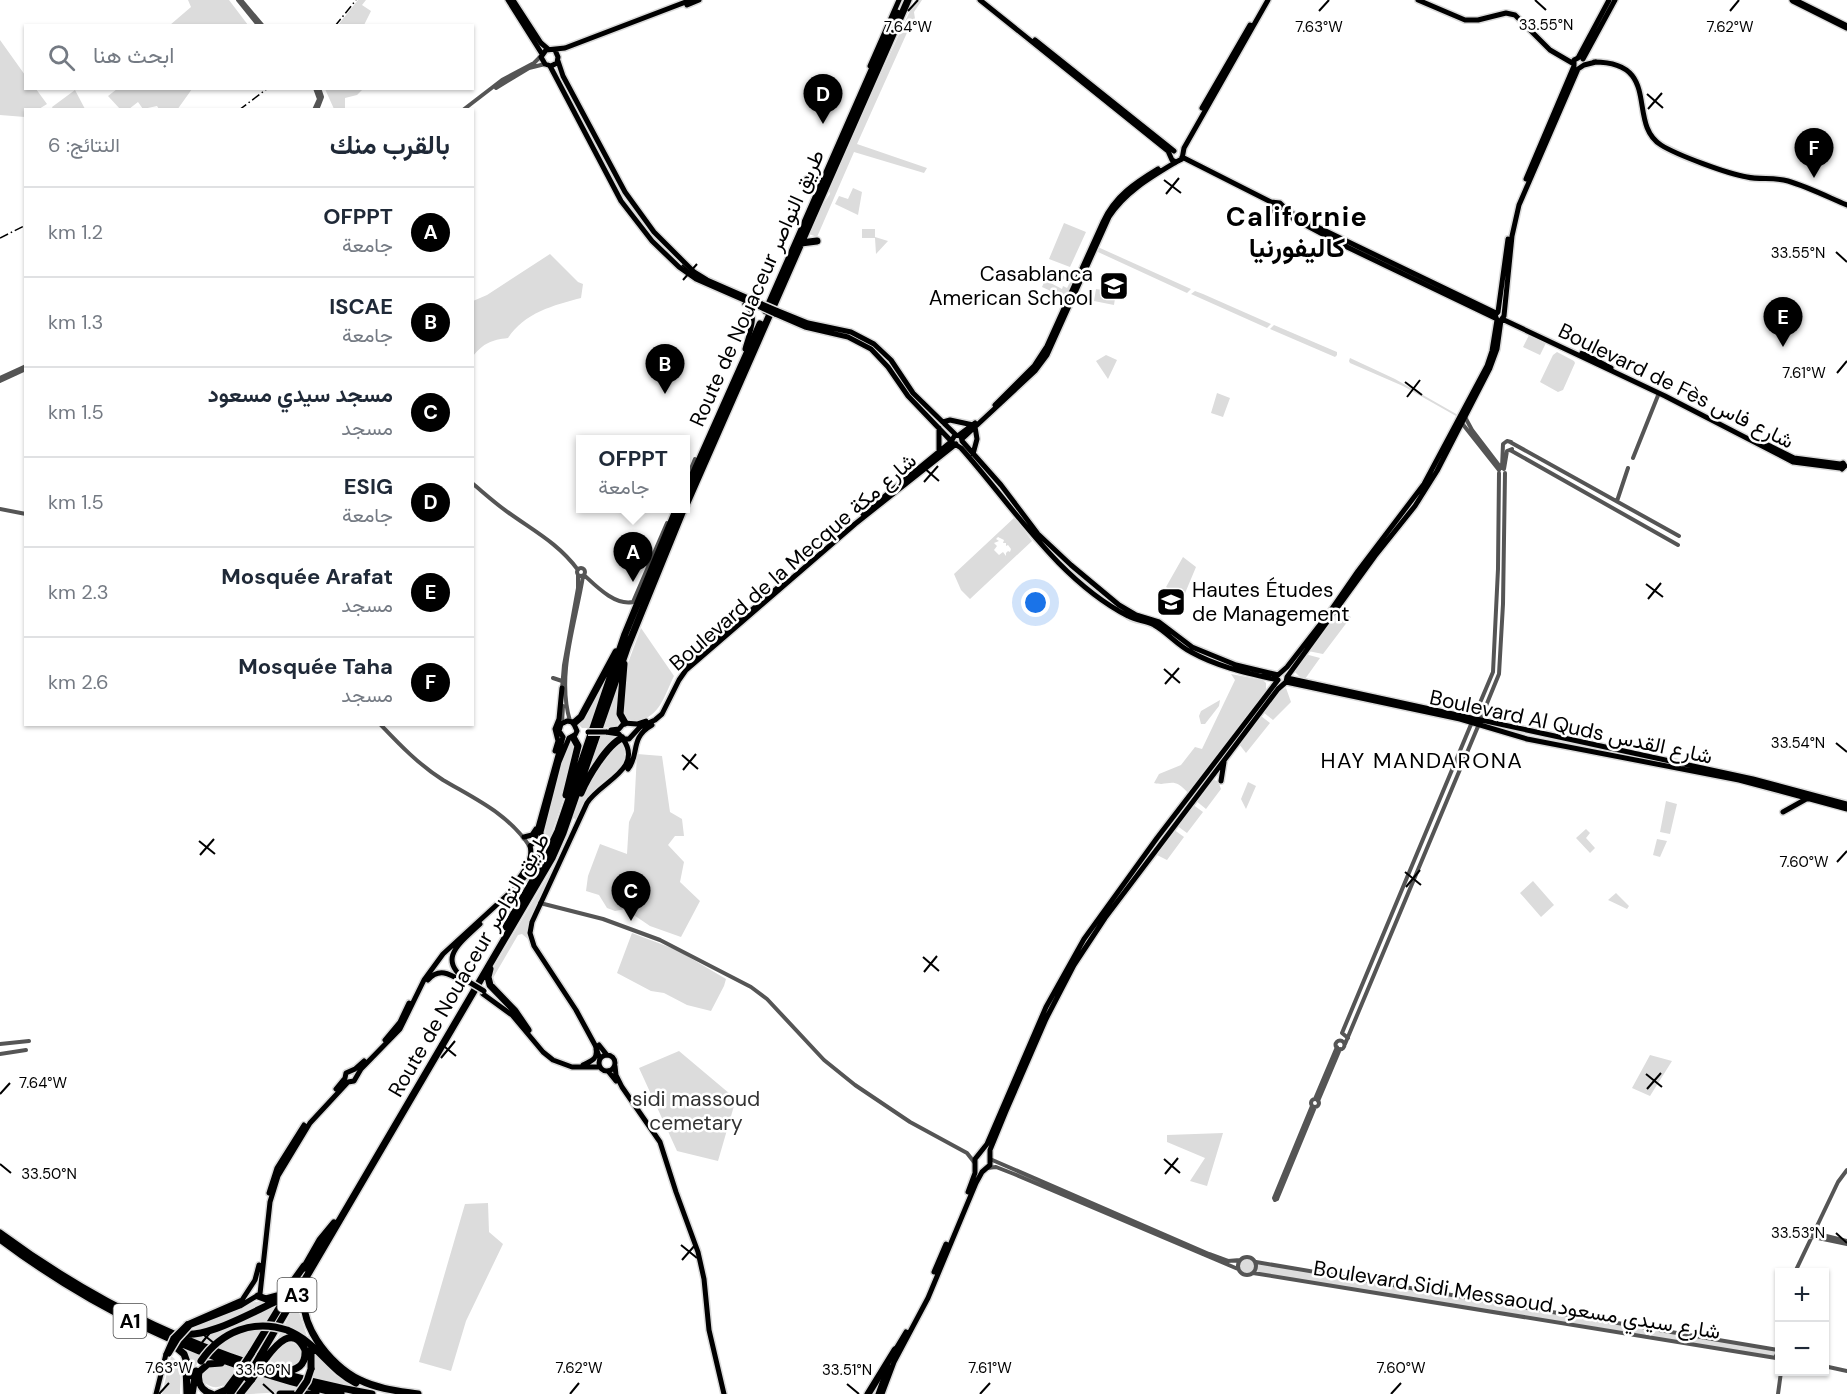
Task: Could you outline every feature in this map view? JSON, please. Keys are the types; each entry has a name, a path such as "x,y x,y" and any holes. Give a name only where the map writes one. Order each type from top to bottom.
{"highway":[{"name":"Route de Nouaceur طريق النواصر","path":"690,496 806,232 881,55 901,0"},
{"name":"Route de Nouaceur طريق النواصر","path":"881,55 910,0"},
{"path":"1793,0 1847,27"},
{"path":"1802,0 1847,22"},
{"name":"Route de Nouaceur طريق النواصر","path":"690,481 816,194 864,94"},
{"path":"816,194 807,178 820,186"},
{"path":"801,243 817,240 806,232"},
{"path":"690,476 695,459 745,350 763,317"},
{"name":"Route de Nouaceur طريق النواصر","path":"336,1225 539,870 560,826 625,634 673,513"},
{"name":"Route de Nouaceur طريق النواصر","path":"336,1225 552,858 627,648 683,513"},
{"path":"560,826 560,816 578,746 572,731 625,634"},
{"path":"627,648 620,713 628,723"},
{"path":"572,807 591,774 621,735"},
{"path":"498,950 489,972 489,983 518,1015 528,1030"},
{"path":"69,1281 75,1281 173,1331 191,1335 208,1332 277,1300 289,1288 320,1240 336,1225"},
{"name":"A3","path":"258,1356 336,1225"},
{"name":"A3","path":"258,1356 336,1225"},
{"name":"A1","path":"0,1233 69,1281 164,1331 277,1372 372,1394"},
{"path":"309,1336 301,1309 303,1294 330,1244 333,1233"},
{"name":"A1","path":"0,1239 73,1289 185,1346 287,1381 341,1394"},
{"path":"30,1261 43,1272 84,1297 176,1346 183,1354 192,1376"},
{"path":"235,1394 258,1356 304,1266"},
{"path":"308,1286 303,1300 305,1316 322,1347 335,1362 353,1376 370,1384 418,1394"},
{"path":"258,1294 265,1299 272,1298 289,1288"},
{"path":"192,1394 195,1376 201,1361 220,1340 241,1329 267,1326 288,1330 309,1342 350,1380 373,1389 399,1394"},
{"path":"230,1394 245,1377 258,1356 284,1339 296,1339 303,1346 305,1357 300,1366 292,1371 277,1372"},
{"path":"164,1340 178,1350 184,1360 187,1394"},
{"path":"298,1394 307,1381 311,1369 311,1349"},
{"path":"868,1394 895,1350"},
{"path":"212,1394 206,1392 200,1385 198,1378 200,1370 212,1362 233,1364"},
{"path":"217,1394 245,1377"},
{"path":"240,1394 245,1377"},
{"path":"196,1384 203,1394"},
{"path":"280,1394 316,1394"}],"main road":[{"path":"508,0 547,65 572,49 699,0"},
{"path":"513,0 541,43 555,51 691,0"},
{"path":"864,94 869,69 901,0"},
{"path":"864,94 880,70 910,0"},
{"path":"980,0 1177,156"},
{"path":"985,0 1177,156"},
{"name":"Boulevard de la Mecque شارع مكة","path":"633,736 640,727 658,718 667,707 686,670 855,524 974,426 1035,371 1049,351 1115,207 1132,190 1177,156 1266,0"},
{"path":"1418,0 1465,20 1478,20 1506,13 1515,15 1550,49 1563,58 1579,63 1596,62 1616,65 1635,80 1641,92 1646,125 1650,134 1664,147 1739,175 1786,180 1847,205"},
{"path":"880,1394 895,1350 927,1290 969,1189 975,1164 987,1144 1046,1007 1084,939 1268,693 1295,666 1422,495 1441,465 1491,357 1519,205 1579,63 1609,0"},
{"path":"1579,63 1615,0"},
{"path":"542,55 548,49"},
{"path":"1586,50 1589,58 1596,62"},
{"path":"555,51 558,59"},
{"name":"Boulevard Al Quds شارع القدس","path":"558,59 563,76 625,192 654,232 694,272 805,327 848,338 871,349 888,367 908,396 973,454 1038,534 1119,605 1136,615 1159,622 1192,647 1236,665 1282,678 1477,720 1527,739 1739,780 1847,806"},
{"name":"Boulevard Al Quds شارع القدس","path":"547,65 621,201 639,225 668,257 693,277 736,298 761,305"},
{"name":"Boulevard de Fès شارع فاس","path":"1177,156 1274,206 1275,212 1282,210 1307,222 1659,393 1793,462 1844,466"},
{"path":"736,298 750,307 753,312 745,350"},
{"name":"Boulevard de Fès شارع فاس","path":"1500,316 1667,393 1794,458 1844,466"},
{"path":"880,1394 928,1298 976,1183 990,1159 992,1146 1046,1019 1074,965 1110,911 1225,759 1418,493 1462,419"},
{"path":"939,453 941,424 950,420 974,426 977,440 973,454"},
{"name":"Boulevard Al Quds شارع القدس","path":"957,440 1036,541 1090,590 1128,617 1154,625 1191,652 1230,669 1260,676 1302,680 1516,729 1753,779 1847,806"},
{"name":"Boulevard de la Mecque شارع مكة","path":"621,735 628,723 641,723 658,714 684,668 840,533 957,440"},
{"path":"1295,666 1295,674 1302,680"},
{"path":"1260,676 1269,683 1268,693"},
{"path":"469,983 457,974 453,967 454,950 516,890 527,874 556,759 558,741 555,729 559,719 562,688"},
{"path":"658,718 645,729 638,740 628,769 596,795 589,804 531,925 531,938 595,1045 600,1062 651,1131 661,1152 697,1261 707,1330 723,1394"},
{"path":"572,731 562,723 559,731 572,731 588,730 606,731 633,736"},
{"path":"628,723 634,727 631,762 628,769"},
{"path":"556,759 572,731"},
{"path":"346,1080 354,1081 354,1074 392,1033 432,963 459,934 514,884 527,865 533,847 537,842 541,845 541,832 548,799 559,762 572,731"},
{"path":"621,735 629,754 626,767 618,776 597,790 587,803 542,903 534,926 535,940 601,1049 614,1059 616,1075 622,1087 660,1143 675,1192 698,1252 703,1272 709,1330 723,1382 723,1394"},
{"path":"1210,778 1220,780 1225,759"},
{"path":"1783,812 1808,798"},
{"path":"522,835 533,835 539,825"},
{"path":"354,1074 397,1033 426,976 443,954 515,888 527,874"},
{"path":"415,998 429,978 439,972 452,975 507,1007 543,1048 556,1059 583,1065 600,1062"},
{"path":"484,992 512,1015 539,1048 553,1060 572,1067 600,1062 607,1055"},
{"path":"583,1065 595,1058 595,1045"},
{"path":"608,1071 615,1066"},
{"path":"188,1325 240,1306 258,1294 270,1202 278,1176 310,1123 346,1080 346,1073 354,1074"},
{"path":"158,1394 167,1354 176,1334 209,1313 241,1301 249,1292 258,1272 268,1196 274,1174 303,1127 346,1080"},
{"path":"980,1154 990,1159"},
{"path":"975,1164 986,1168"},
{"path":"252,1285 256,1285 258,1294"},
{"path":"249,1292 258,1294"}],"street":[{"path":"240,0 259,24"},
{"path":"467,108 502,80 536,61 542,55"},
{"path":"468,108 521,72 534,66 547,65"},
{"path":"317,90 319,99 317,108"},
{"path":"0,380 24,369"},
{"path":"1633,458 1659,393"},
{"path":"1462,419 1502,470"},
{"path":"1462,419 1502,470"},
{"path":"1492,457 1499,459 1503,456 1513,446 1510,442"},
{"path":"1502,470 1507,450 1504,443 1510,442 1679,536"},
{"path":"1507,450 1678,545"},
{"path":"1348,1038 1342,1033 1499,674 1503,604 1503,456"},
{"path":"690,471 695,459"},
{"path":"1617,501 1628,468"},
{"path":"474,485 501,508 547,537 581,573 622,602 633,602 673,513"},
{"path":"0,510 24,514"},
{"path":"562,723 562,681 581,573"},
{"path":"572,731 566,700 566,682 581,573"},
{"path":"553,678 562,681"},
{"path":"1338,1048 1344,1047 1348,1038 1477,720"},
{"path":"382,726 418,762 497,811 533,847"},
{"path":"542,903 596,917 660,940 747,985 767,999 824,1060 855,1085 910,1122 971,1156 975,1164"},
{"path":"0,1044 29,1041"},
{"path":"1303,1131 1275,1200 1274,1197 1303,1131 1314,1107 1311,1102 1316,1100 1338,1048 1338,1041 1345,1044"},
{"path":"0,1054 26,1050"},
{"path":"963,1151 980,1154"},
{"name":"Boulevard Sidi Messaoud شارع سيدي مسعود","path":"990,1159 1209,1254 1231,1261 1250,1257 1256,1262 1775,1348"},
{"name":"Boulevard Sidi Messaoud شارع سيدي مسعود","path":"986,1168 999,1168 1238,1269 1246,1275 1253,1273 1775,1360"},
{"path":"1797,1268 1812,1234 1847,1170"},
{"path":"1798,1231 1847,1242"},
{"path":"1238,1269 1240,1260"},
{"path":"1253,1273 1256,1262"},
{"path":"1829,1367 1847,1371"},
{"path":"1778,1394 1781,1376"}],"green space":[{"path":"188,0 229,0 247,24 171,24 191,7"},
{"path":"358,0 366,0 362,5 371,11 364,24 339,24"},
{"path":"915,0 922,0 914,12 916,26 910,26 857,144 927,168 924,173 854,152 817,237 809,234 815,216 830,194 828,187"},
{"path":"0,40 24,74 24,90 37,90 47,104 41,108 24,108 24,117 0,115"},
{"path":"75,90 84,108 52,108"},
{"path":"116,90 191,90 178,108 158,108 157,106 142,108 138,102 130,108 119,108 108,96"},
{"path":"325,90 362,90 357,95 345,98 345,108 334,108"},
{"path":"853,188 862,192 858,215 835,204 839,196 848,199"},
{"path":"1064,223 1086,232 1070,267 1049,259"},
{"path":"862,229 875,229 875,237 888,241 876,254 875,238 862,238"},
{"path":"1099,248 1191,289 1187,293 1098,252"},
{"path":"550,254 578,282 583,284 581,298 540,311 522,322 508,338 488,343 474,355 474,301 487,295"},
{"path":"1051,270 1074,280 1066,298 1042,287 1045,280 1062,289 1063,286 1067,288 1070,282 1052,274 1048,277"},
{"path":"1096,289 1116,292 1114,305 1094,301"},
{"path":"1195,291 1271,324 1267,328 1191,294"},
{"path":"1274,325 1337,352 1337,355 1335,357 1270,329"},
{"path":"1529,335 1546,343 1540,355 1523,347"},
{"path":"1557,352 1575,363 1563,390 1558,392 1540,382 1553,355"},
{"path":"1106,355 1117,360 1108,379 1096,361"},
{"path":"1350,358 1395,379 1458,415 1456,416 1403,386 1350,363"},
{"path":"1217,393 1230,398 1223,417 1211,413"},
{"path":"1015,517 1032,541 970,599 961,590 954,574","holes":["998,537 1004,540 1003,543 1011,549 1006,556 1003,552 999,555 994,550 997,546 994,543 999,541 996,539"]},
{"path":"1183,557 1196,567 1183,598 1166,587"},
{"path":"1340,609 1351,617 1323,654 1308,651"},
{"path":"641,628 674,676 661,704 651,715 636,722 623,717 625,671"},
{"path":"1305,654 1320,658 1305,679 1302,679 1295,672"},
{"path":"616,656 591,728 582,728 578,724"},
{"path":"622,669 621,721 615,727 601,728"},
{"path":"1231,674 1263,680 1266,683 1266,692 1189,794 1175,783 1154,783 1159,774 1181,765 1195,747 1202,749 1235,680"},
{"path":"1286,688 1291,702 1273,720 1263,712 1279,692"},
{"path":"1220,700 1219,706 1205,724 1201,724 1199,716 1201,711"},
{"path":"1261,716 1270,723 1246,753 1239,744"},
{"path":"599,734 616,736 616,738 587,774"},
{"path":"618,742 624,745 625,762 590,794 576,819 572,818 588,780"},
{"path":"571,743 575,744 568,784 545,850 546,826 551,801 562,762"},
{"path":"637,754 662,756 670,812 682,819 684,836 675,836 668,845 684,862 680,882 700,901 681,937 650,926 625,909 615,911 607,908 599,895 586,891 588,876 600,844 627,854 629,822 634,811"},
{"path":"1210,779 1218,781 1221,789 1206,809 1195,800"},
{"path":"1248,782 1256,786 1246,809 1241,799"},
{"path":"1666,801 1677,804 1670,834 1660,832"},
{"path":"1192,804 1203,812 1187,833 1176,825"},
{"path":"1173,829 1184,837 1167,860 1155,854"},
{"path":"1586,829 1590,833 1586,838 1595,848 1590,853 1576,838"},
{"path":"1657,839 1667,841 1660,857 1653,855"},
{"path":"538,859 531,878 507,919 502,919 498,911 523,886"},
{"path":"556,862 529,923 529,940 522,934 518,935 493,978 499,990 491,982 492,970"},
{"path":"1533,881 1554,905 1541,917 1520,893"},
{"path":"1616,893 1629,906 1627,909 1608,900"},
{"path":"632,933 677,950 726,979 711,1011 687,1005 664,993 651,991 617,973"},
{"name":"sidi massoud cemetary","path":"679,1051 736,1099 718,1161 677,1151 639,1068"},
{"path":"1650,1055 1672,1061 1650,1096 1632,1088"},
{"path":"1223,1133 1207,1186 1190,1181 1205,1158 1167,1142 1167,1135"},
{"path":"488,1203 489,1232 503,1244 466,1321 451,1371 419,1362 465,1204"},
{"path":"1247,1258 1253,1260 1255,1266 1253,1272 1247,1274 1241,1272 1239,1266 1241,1260"},
{"path":"1257,1263 1775,1350 1775,1357 1255,1272"},
{"path":"303,1290 299,1312 307,1336 289,1328 286,1336 276,1341"},
{"path":"281,1299 245,1359 184,1336 196,1336"},
{"path":"272,1301 204,1332 186,1334 206,1321 255,1302"},
{"path":"290,1342 301,1351 298,1366 282,1370 267,1366 281,1345"},
{"path":"177,1345 201,1355 193,1373"},
{"path":"314,1352 335,1375 362,1389 311,1379"},
{"path":"171,1356 180,1368 180,1394 162,1394"},
{"path":"224,1364 239,1369 225,1384 211,1386 200,1379 205,1367"},
{"path":"259,1375 318,1391 245,1394"}],"tunnel":[{"path":"310,1336 311,1349"}],"railway":[{"path":"337,24 356,0"},
{"path":"242,108 265,90"},
{"path":"0,238 24,226"}],"place":[{"name":"ESIG","path":"823,124"},
{"name":"Mosquée Taha","path":"1814,178"},
{"name":"Casablanca American School","path":"1114,286"},
{"name":"Mosquée Arafat","path":"1783,347"},
{"name":"ISCAE","path":"665,394"},
{"name":"OFPPT","path":"633,582"},
{"name":"Hautes Études de Management","path":"1171,602"},
{"name":"مسجد سيدي مسعود","path":"631,921"}],"district":[{"name":"Californie كاليفورنيا","path":"1297,232"},
{"name":"HAY MANDARONA","path":"1422,760"}]}
